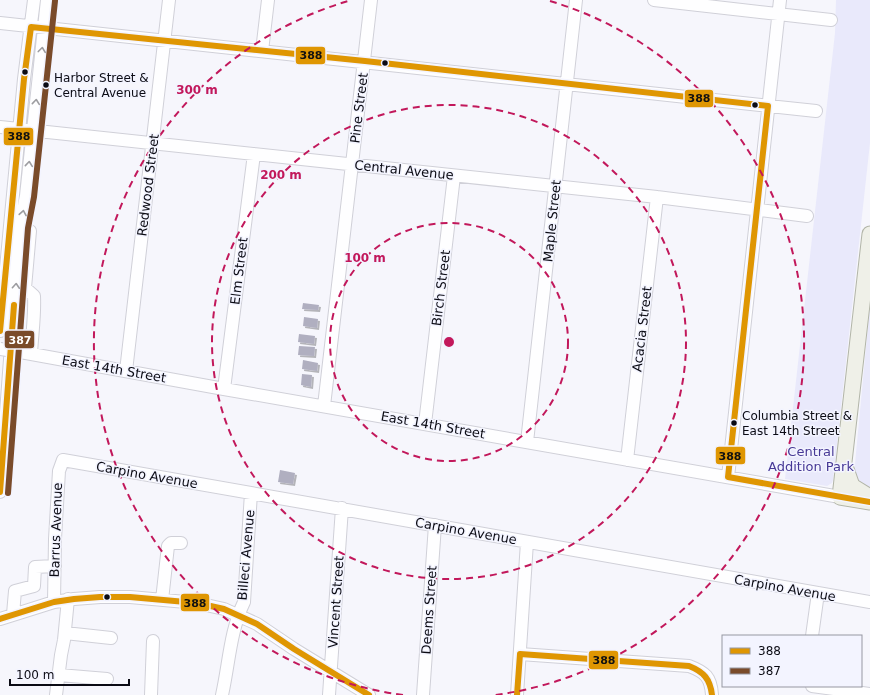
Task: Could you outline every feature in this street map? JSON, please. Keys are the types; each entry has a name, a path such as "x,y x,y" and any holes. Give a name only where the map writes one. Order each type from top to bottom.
{"main road":[{"path":"870,234 867,287 843,461 840,497 870,502"},
{"path":"843,461 852,486 870,497"}],"street":[{"path":"0,331 19,129 34,0"},
{"path":"0,492 10,227 26,196 48,0"},
{"name":"Redwood Street","path":"126,371 169,0"},
{"path":"262,51 268,0"},
{"name":"Pine Street","path":"324,406 371,0"},
{"name":"Maple Street","path":"527,442 576,0"},
{"path":"654,0 679,1 831,20"},
{"path":"728,477 756,209 780,0"},
{"path":"0,23 365,61 816,112"},
{"name":"Central Avenue","path":"0,127 657,198 807,216"},
{"name":"Elm Street","path":"224,389 254,154"},
{"name":"Birch Street","path":"425,424 454,176"},
{"name":"Acacia Street","path":"627,460 657,198"},
{"path":"10,227 30,231 25,288 34,296 35,312 28,353"},
{"name":"East 14th Street","path":"0,349 840,497"},
{"name":"Carpino Avenue","path":"63,460 870,602"},
{"name":"Barrus Avenue","path":"54,602 59,471 63,460"},
{"name":"Billeci Avenue","path":"222,695 226,668 238,616 244,602 251,492"},
{"name":"Vincent Street","path":"329,695 342,508"},
{"name":"Deems Street","path":"423,695 435,525"},
{"path":"518,695 527,542"},
{"path":"162,600 168,546 171,543 181,543"},
{"path":"13,614 15,591 34,586 35,567 55,566"},
{"path":"812,635 818,593"},
{"path":"0,619 68,599 107,597 197,603 224,609 256,624 330,672 369,695"},
{"path":"56,695 65,633 68,599"},
{"path":"65,633 111,638"},
{"path":"150,695 153,641"},
{"path":"520,654 689,666 699,670 707,677 711,686 712,695"},
{"path":"58,675 107,679"},
{"path":"819,687 870,694"}],"green space":[{"name":"Central Addition Park","path":"836,0 870,0 870,143 833,480 832,483 827,486 785,479 835,33"},
{"path":"870,305 870,491 859,485 854,474"}],"building":[{"path":"303,303 319,305 318,310 302,309"},
{"path":"304,317 318,319 317,328 303,326"},
{"path":"299,334 315,336 314,344 298,342"},
{"path":"299,346 315,347 314,356 298,355"},
{"path":"303,360 318,363 317,371 302,369"},
{"path":"302,374 312,375 311,387 301,385"},
{"path":"280,470 295,473 293,484 278,482"}],"transit line":[{"name":"387","path":"8,493 28,228 34,197 55,1"},
{"name":"388","path":"0,331 24,79 31,27 365,61 768,106 728,477 870,502"},
{"name":"388","path":"0,492 14,305"},
{"name":"388","path":"0,619 54,602 74,599 130,597 197,603 224,609 257,624 294,649 369,695"},
{"name":"388","path":"517,695 520,654 689,666 699,671 708,680 712,695"}],"place":[{"name":"Harbor Street & Central Avenue","path":"46,85"},
{"name":"Columbia Street & East 14th Street","path":"734,423"}]}
